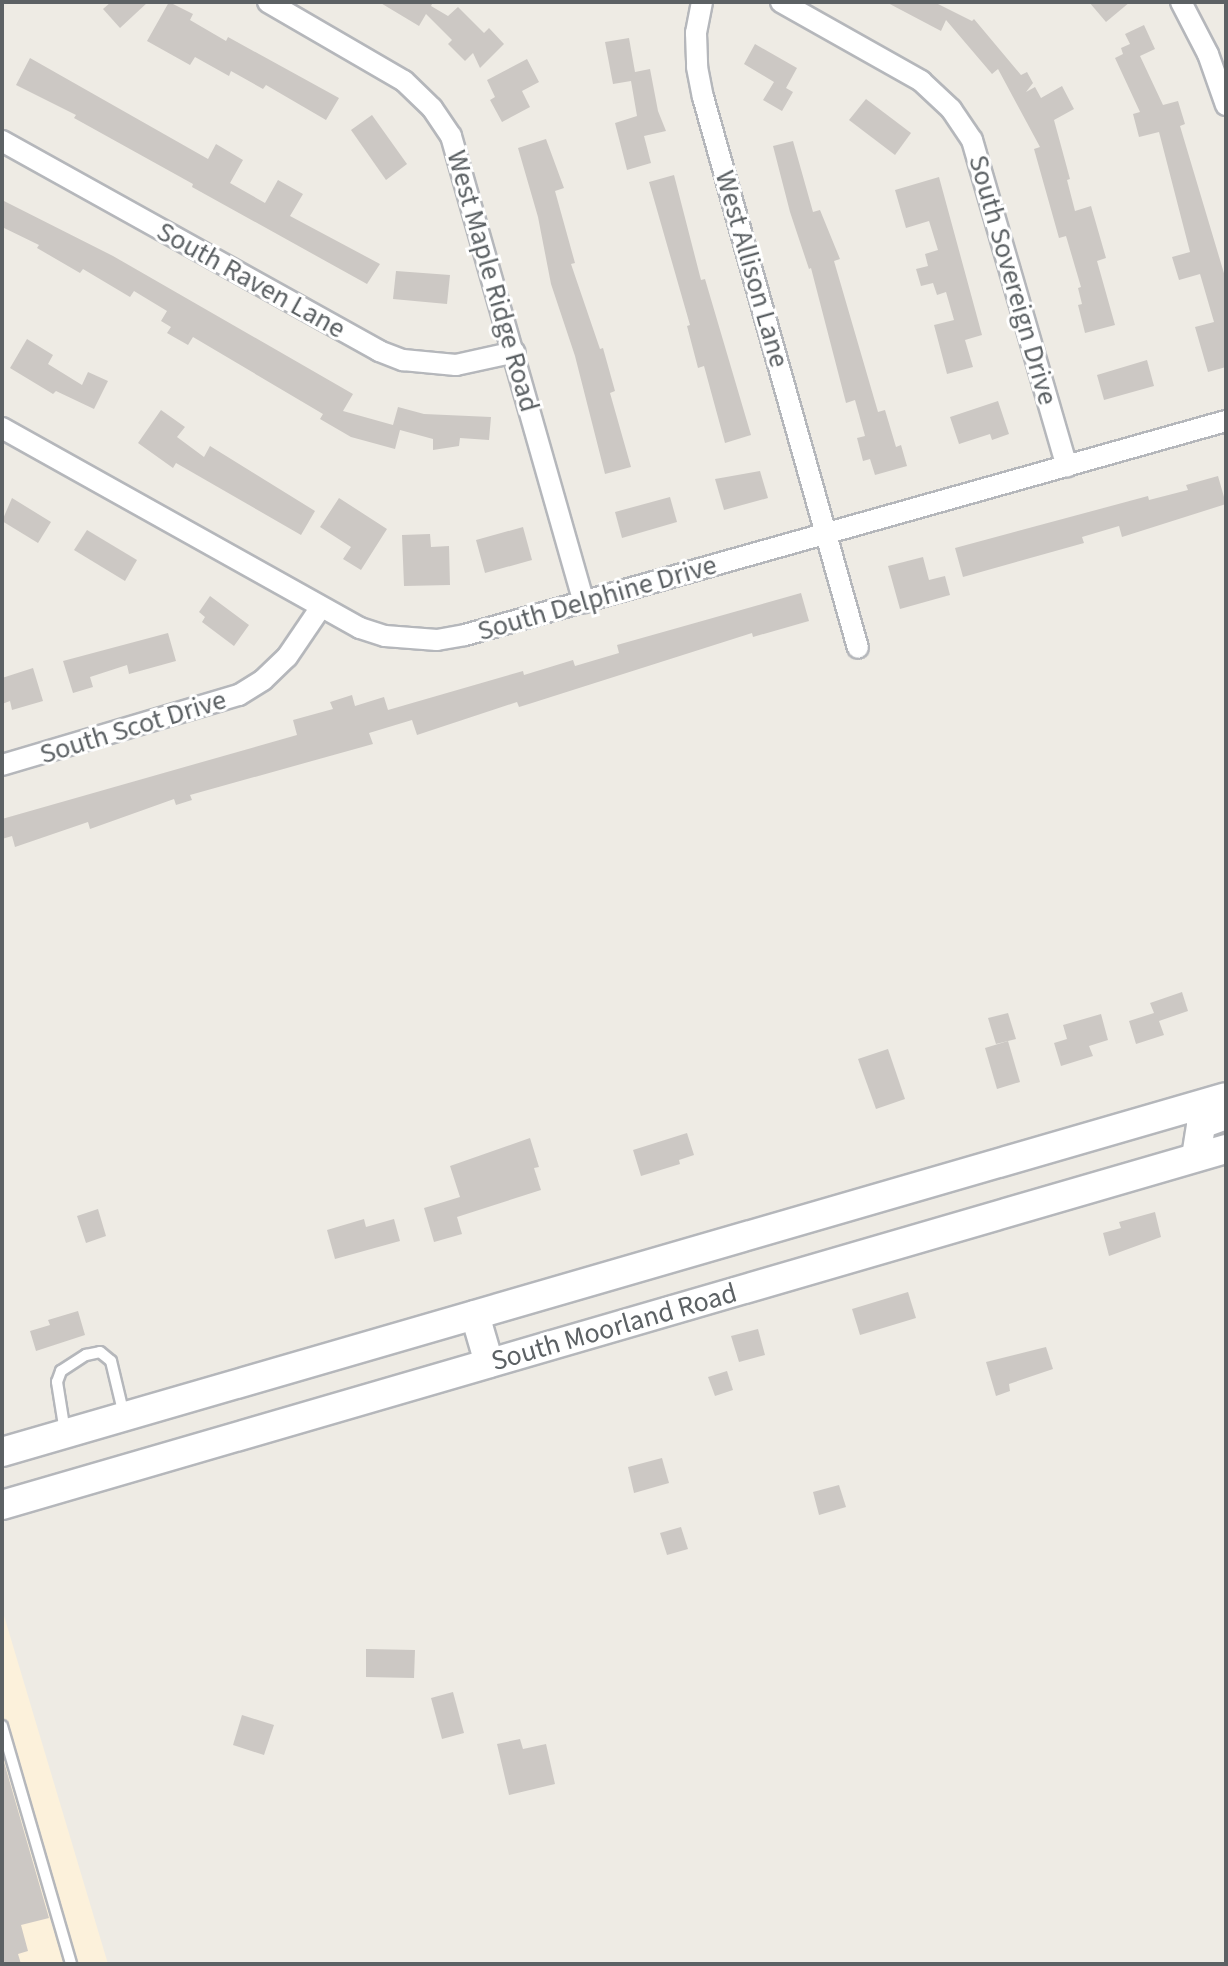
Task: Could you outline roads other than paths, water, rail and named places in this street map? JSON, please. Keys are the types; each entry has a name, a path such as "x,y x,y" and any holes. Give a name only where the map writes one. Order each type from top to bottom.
{"main road":[{"name":"South Moorland Road","path":"2,1452 1226,1097"},
{"path":"1196,1157 1201,1124 1226,1115"},
{"name":"South Moorland Road","path":"2,1505 1226,1149"},
{"path":"475,1315 489,1363"}],"street":[{"name":"West Maple Ridge Road","path":"268,2 387,69 432,108 451,136 584,602"},
{"name":"West Allison Lane","path":"702,2 696,33 697,67 703,97 858,648"},
{"name":"South Sovereign Drive","path":"781,2 921,81 951,109 972,140 1067,466"},
{"path":"1181,2 1208,54 1226,105"},
{"name":"South Raven Lane","path":"2,141 379,351 403,360 456,365 515,352"},
{"name":"South Delphine Drive","path":"2,428 321,607 385,636 437,640 584,602 1226,421"},
{"name":"South Scot Drive","path":"2,765 239,695 263,680 287,657 321,607"}],"lane":[{"path":"66,1434 57,1382 61,1371 86,1355 100,1352 111,1361 124,1417"},
{"path":"2,1726 71,1964"}]}
